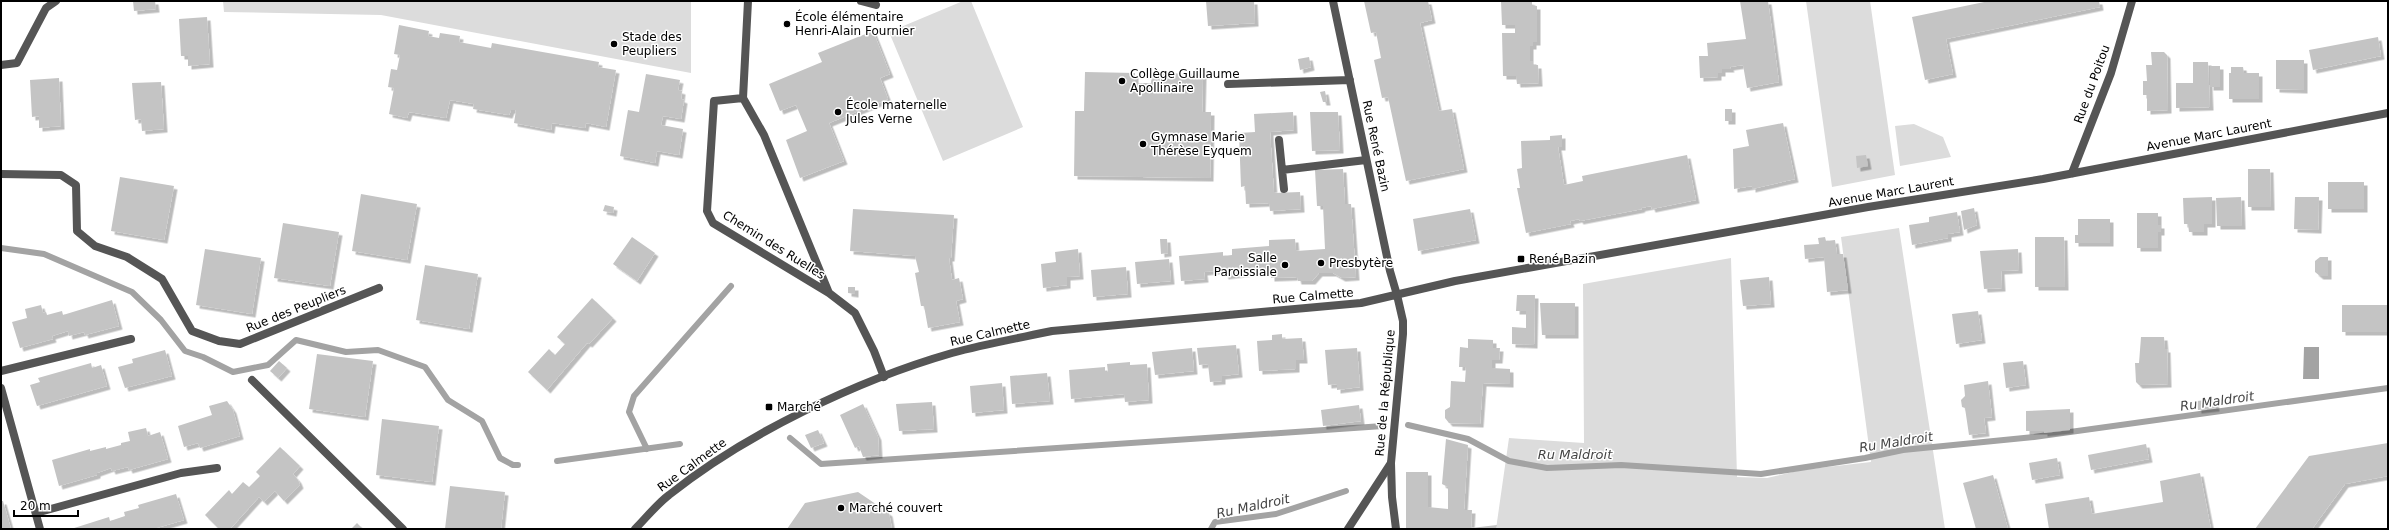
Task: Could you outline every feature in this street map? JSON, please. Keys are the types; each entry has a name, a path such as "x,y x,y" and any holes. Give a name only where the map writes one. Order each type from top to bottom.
{"street":[{"path":"1,65 17,63 46,8 56,1"},
{"path":"743,98 748,1"},
{"path":"861,1 876,5"},
{"name":"Rue René Bazin","path":"1333,1 1390,271 1398,295"},
{"name":"Rue du Poitou","path":"2072,174 2110,73 2132,1"},
{"path":"1228,84 1350,80"},
{"name":"Chemin des Ruelles","path":"829,293 764,135 743,98 714,101 708,211 713,223 829,293 855,313 874,351 884,377"},
{"name":"Avenue Marc Laurent","path":"1398,295 1448,282 1868,207 2072,174 2388,113"},
{"path":"1279,140 1284,189"},
{"path":"1282,170 1366,160"},
{"name":"Rue des Peupliers","path":"1,174 61,175 76,185 77,232 95,246 127,257 162,279 192,331 219,341 240,344 379,288"},
{"name":"Rue Calmette","path":"635,529 668,496 717,460 811,409 884,377 954,353 1052,331 1361,303 1398,295"},
{"name":"Rue de la République","path":"1348,529 1391,464 1403,334 1403,321 1398,295"},
{"path":"1,371 131,339"},
{"path":"252,380 404,529"},
{"path":"1,388 4,408 40,529"},
{"path":"1391,464 1392,497 1396,529"},
{"path":"36,513 181,473 217,468"}],"shaded area":[{"name":"Stade des Peupliers","path":"223,1 691,1 691,73 381,15 224,12"},
{"path":"963,1 971,1 1023,127 943,161 889,32"},
{"path":"1806,1 1870,1 1895,175 1832,187"},
{"path":"1914,124 1943,137 1951,157 1900,166 1895,126"},
{"path":"1899,228 1945,529 1496,529 1509,438 1584,443 1583,284 1731,258 1737,477 1767,478 1801,470 1871,462 1841,237"},
{"path":"2304,347 2319,347 2319,379 2303,379"}],"building":[{"path":"133,1 155,1 156,9 134,11"},
{"path":"1206,1 1254,1 1255,23 1208,26"},
{"path":"1364,1 1428,1 1432,20 1420,23 1439,111 1452,109 1464,169 1406,181 1388,97 1382,98 1374,60 1381,58 1376,32 1371,33"},
{"path":"1501,1 1528,1 1532,2 1532,6 1537,6 1537,42 1533,42 1533,46 1530,46 1530,61 1533,61 1533,65 1538,65 1539,83 1517,84 1516,76 1503,76 1502,33 1515,33 1515,25 1502,25"},
{"path":"1740,1 1768,1 1779,82 1747,88 1743,65 1730,67 1731,69 1722,69 1722,73 1718,73 1718,77 1700,78 1699,56 1708,56 1707,43 1746,39"},
{"path":"1989,1 2099,1 2100,7 1946,39 1953,74 1925,80 1912,17"},
{"path":"207,17 210,64 188,66 188,56 181,56 179,19"},
{"path":"399,25 429,31 428,36 439,38 440,33 460,36 459,42 491,48 492,43 599,62 598,67 616,70 606,127 586,123 585,128 552,123 551,130 514,123 516,110 511,110 509,115 473,109 474,104 450,100 446,118 409,112 407,118 389,114 394,88 388,87 391,69 397,70 400,55 394,54"},
{"path":"873,31 890,74 880,78 888,99 829,123 844,161 800,178 786,140 807,131 796,105 780,111 769,84 822,62 818,53"},
{"path":"2378,37 2381,56 2313,70 2309,50"},
{"path":"2151,52 2164,52 2167,55 2168,110 2147,111 2147,95 2143,95 2143,81 2147,81 2146,65 2152,65"},
{"path":"1309,57 1311,67 1300,70 1298,59"},
{"path":"2276,60 2304,60 2304,90 2276,89"},
{"path":"2193,62 2208,62 2210,107 2176,108 2176,83 2193,83"},
{"path":"2210,66 2220,66 2220,87 2210,87"},
{"path":"2231,67 2243,67 2244,73 2259,73 2259,99 2229,99 2229,73 2231,73"},
{"name":"Gymnase Marie Thérèse Eyquem","path":"1085,72 1135,73 1135,83 1151,83 1152,73 1203,74 1202,112 1211,112 1210,178 1074,176 1075,111 1084,111"},
{"path":"646,74 680,80 678,90 682,91 681,99 684,100 681,119 663,116 661,125 683,129 679,155 657,151 655,163 620,156 628,110 639,112"},
{"path":"59,78 61,126 39,128 39,116 32,117 30,80"},
{"path":"161,82 164,129 142,131 141,119 135,120 132,83"},
{"path":"1325,91 1327,102 1323,102 1320,92"},
{"path":"1725,109 1732,109 1732,121 1725,121"},
{"path":"1293,112 1294,130 1270,132 1274,193 1300,192 1301,209 1270,211 1269,203 1246,204 1245,186 1241,187 1239,133 1255,132 1254,114"},
{"path":"1310,112 1338,112 1340,150 1312,151"},
{"path":"1783,123 1795,179 1752,189 1752,186 1734,189 1733,149 1749,146 1746,130"},
{"path":"1562,135 1562,147 1558,147 1564,185 1583,181 1582,176 1687,155 1696,200 1652,209 1651,206 1580,221 1579,219 1570,221 1571,224 1526,233 1517,188 1520,188 1517,169 1522,168 1521,141 1550,140 1550,136"},
{"path":"1866,155 1868,166 1857,168 1856,156"},
{"path":"1343,169 1345,204 1351,204 1356,277 1342,278 1333,273 1319,273 1312,281 1298,281 1297,277 1271,278 1271,270 1225,276 1224,270 1204,272 1205,279 1181,281 1179,256 1223,252 1223,256 1232,255 1232,249 1269,246 1269,240 1295,239 1296,251 1325,249 1323,206 1317,206 1315,170"},
{"path":"2248,169 2270,169 2271,207 2248,207"},
{"path":"120,177 174,186 164,240 111,231"},
{"path":"2328,182 2364,182 2364,209 2328,209"},
{"path":"361,194 417,204 407,260 352,251"},
{"path":"2212,197 2212,224 2204,224 2204,232 2189,232 2188,224 2184,224 2183,198"},
{"path":"2241,197 2242,226 2217,226 2216,198"},
{"path":"2295,197 2319,197 2318,230 2294,229"},
{"path":"605,205 614,207 613,213 603,211"},
{"path":"1974,208 1977,225 1964,230 1961,211"},
{"path":"853,209 954,215 951,258 949,258 952,280 959,278 963,299 956,301 960,322 928,328 924,306 921,306 915,273 919,272 915,256 850,251"},
{"path":"1470,209 1476,240 1418,251 1413,219"},
{"path":"1957,212 1960,232 1948,234 1948,238 1912,245 1909,225 1929,222 1929,217"},
{"path":"2137,213 2158,213 2158,225 2161,225 2161,232 2158,232 2158,248 2137,248"},
{"path":"2078,219 2110,219 2110,243 2075,243 2075,235 2078,235"},
{"path":"283,223 339,232 330,286 274,278"},
{"path":"632,237 655,253 637,281 613,264"},
{"path":"1825,237 1826,241 1835,240 1837,254 1843,254 1848,290 1827,292 1824,257 1805,259 1804,245 1819,244 1818,238"},
{"path":"2035,237 2064,237 2065,287 2035,287"},
{"path":"1160,239 1167,239 1168,253 1161,254"},
{"path":"205,249 261,258 252,314 196,305"},
{"path":"1078,249 1080,276 1067,277 1067,285 1043,288 1041,264 1056,262 1055,252"},
{"path":"2018,249 2019,270 2001,271 2002,288 1984,289 1980,251"},
{"path":"2320,257 2328,257 2328,276 2320,276 2315,272 2315,261"},
{"path":"1169,259 1171,281 1137,284 1135,262"},
{"path":"425,265 478,274 469,329 416,320"},
{"path":"1126,267 1128,294 1093,297 1091,270"},
{"path":"1769,277 1771,304 1743,306 1740,280"},
{"path":"848,287 855,287 855,294 848,293"},
{"path":"1517,295 1535,295 1534,345 1512,344 1512,327 1526,328 1526,311 1516,311"},
{"path":"592,298 613,318 589,344 587,343 547,390 528,372 549,349 555,355 565,344 557,337"},
{"path":"112,300 119,326 85,335 84,332 69,336 68,331 52,336 53,339 20,348 12,322 27,318 25,309 41,305 43,313 46,312 47,315 62,311 63,315"},
{"path":"1540,303 1575,303 1575,335 1542,335"},
{"path":"2342,305 2387,305 2387,332 2342,332"},
{"path":"1978,311 1982,340 1956,344 1952,314"},
{"path":"1282,334 1282,339 1302,338 1304,360 1296,360 1296,369 1259,371 1257,341 1272,340 1272,335"},
{"path":"2141,337 2164,337 2165,349 2167,349 2168,384 2139,385 2136,382 2135,363 2139,363"},
{"path":"1468,339 1493,340 1493,348 1500,348 1499,360 1492,360 1492,368 1510,369 1510,384 1483,383 1480,424 1449,423 1445,418 1445,410 1450,407 1451,381 1465,382 1466,367 1459,367 1460,347 1468,348"},
{"path":"1236,345 1239,374 1222,376 1222,381 1210,382 1208,364 1199,365 1197,348"},
{"path":"1192,348 1194,371 1155,375 1152,352"},
{"path":"1357,348 1360,387 1337,390 1337,384 1328,385 1325,350"},
{"path":"165,350 172,376 125,388 118,367 133,363 132,359"},
{"path":"317,354 373,361 365,417 309,409"},
{"path":"279,361 287,368 278,378 270,371"},
{"path":"2023,361 2026,385 2006,388 2003,363"},
{"path":"1130,362 1130,365 1147,364 1149,400 1125,402 1124,394 1071,399 1069,370 1105,367 1105,372 1108,372 1107,364"},
{"path":"91,363 92,368 101,365 107,386 37,406 30,385 40,382 38,378"},
{"path":"1047,373 1050,401 1012,404 1010,376"},
{"path":"1988,381 1992,417 1984,418 1986,433 1969,435 1965,408 1962,407 1961,400 1965,396 1964,385"},
{"path":"1002,383 1004,410 972,413 970,386"},
{"path":"2215,399 2216,408 2198,410 2197,401"},
{"path":"227,401 233,410 240,436 200,448 198,443 184,447 178,426 212,415 209,406"},
{"path":"932,402 934,429 899,431 896,404"},
{"path":"863,404 878,437 879,455 863,457 859,446 855,448 840,415"},
{"path":"1359,405 1361,421 1323,426 1321,410"},
{"path":"2070,409 2070,430 2044,433 2044,431 2026,431 2026,411"},
{"path":"382,419 439,426 432,482 376,475"},
{"path":"146,428 148,436 160,432 168,459 129,470 128,467 112,471 111,468 97,473 97,475 59,486 52,460 90,449 90,451 106,447 106,449 121,445 121,443 130,441 128,432"},
{"path":"818,430 824,443 811,448 805,435"},
{"path":"1446,439 1468,445 1464,510 1472,510 1471,528 1497,525 1496,529 1406,529 1406,472 1428,472 1428,507 1448,509 1448,487 1442,484"},
{"path":"2388,443 2388,476 2345,484 2312,529 2255,529 2309,456"},
{"path":"2146,444 2149,459 2091,470 2088,455"},
{"path":"280,447 300,466 293,474 300,485 284,501 275,491 264,502 259,497 230,529 219,529 205,515 229,490 232,494 243,482 249,487 260,476 256,472"},
{"path":"2057,458 2060,475 2032,480 2029,463"},
{"path":"2200,473 2211,529 2049,529 2045,504 2089,497 2092,514 2163,502 2160,481"},
{"path":"1993,475 2008,529 1976,529 1963,483"},
{"path":"450,486 505,492 501,529 445,529"},
{"name":"Marché couvert","path":"858,492 889,513 892,529 787,529 805,503"},
{"path":"176,494 184,520 153,529 71,529 109,517 110,521 125,516 124,512 139,508 138,505"},
{"path":"1,501 3,501 11,529 1,529"},
{"path":"357,523 363,529 351,529"}],"waterway":[{"path":"1,248 44,254 132,292 161,320 185,351 203,357 233,372 268,365 296,340 346,352 378,350 425,367 448,400 482,421 500,458 513,465 518,465"},
{"path":"647,449 629,412 634,396 731,286"},
{"name":"Ru Maldroit","path":"1408,425 1468,439 1509,461 1547,468 1621,465 1761,474 1865,458 1903,450 2034,437 2388,388"},
{"path":"790,438 821,464 1383,426"},
{"path":"557,461 680,444"},
{"name":"Ru Maldroit","path":"1211,529 1215,522 1276,514 1346,491"}],"place":[{"name":"École élémentaire Henri-Alain Fournier","path":"787,24"},
{"name":"Stade des Peupliers","path":"614,44"},
{"name":"Collège Guillaume Apollinaire","path":"1122,81"},
{"name":"École maternelle Jules Verne","path":"838,112"},
{"name":"Gymnase Marie Thérèse Eyquem","path":"1143,144"},
{"name":"René Bazin","path":"1521,259"},
{"name":"Presbytère","path":"1321,263"},
{"name":"Salle Paroissiale","path":"1285,265"},
{"name":"Marché","path":"769,407"},
{"name":"Marché couvert","path":"841,508"}]}
